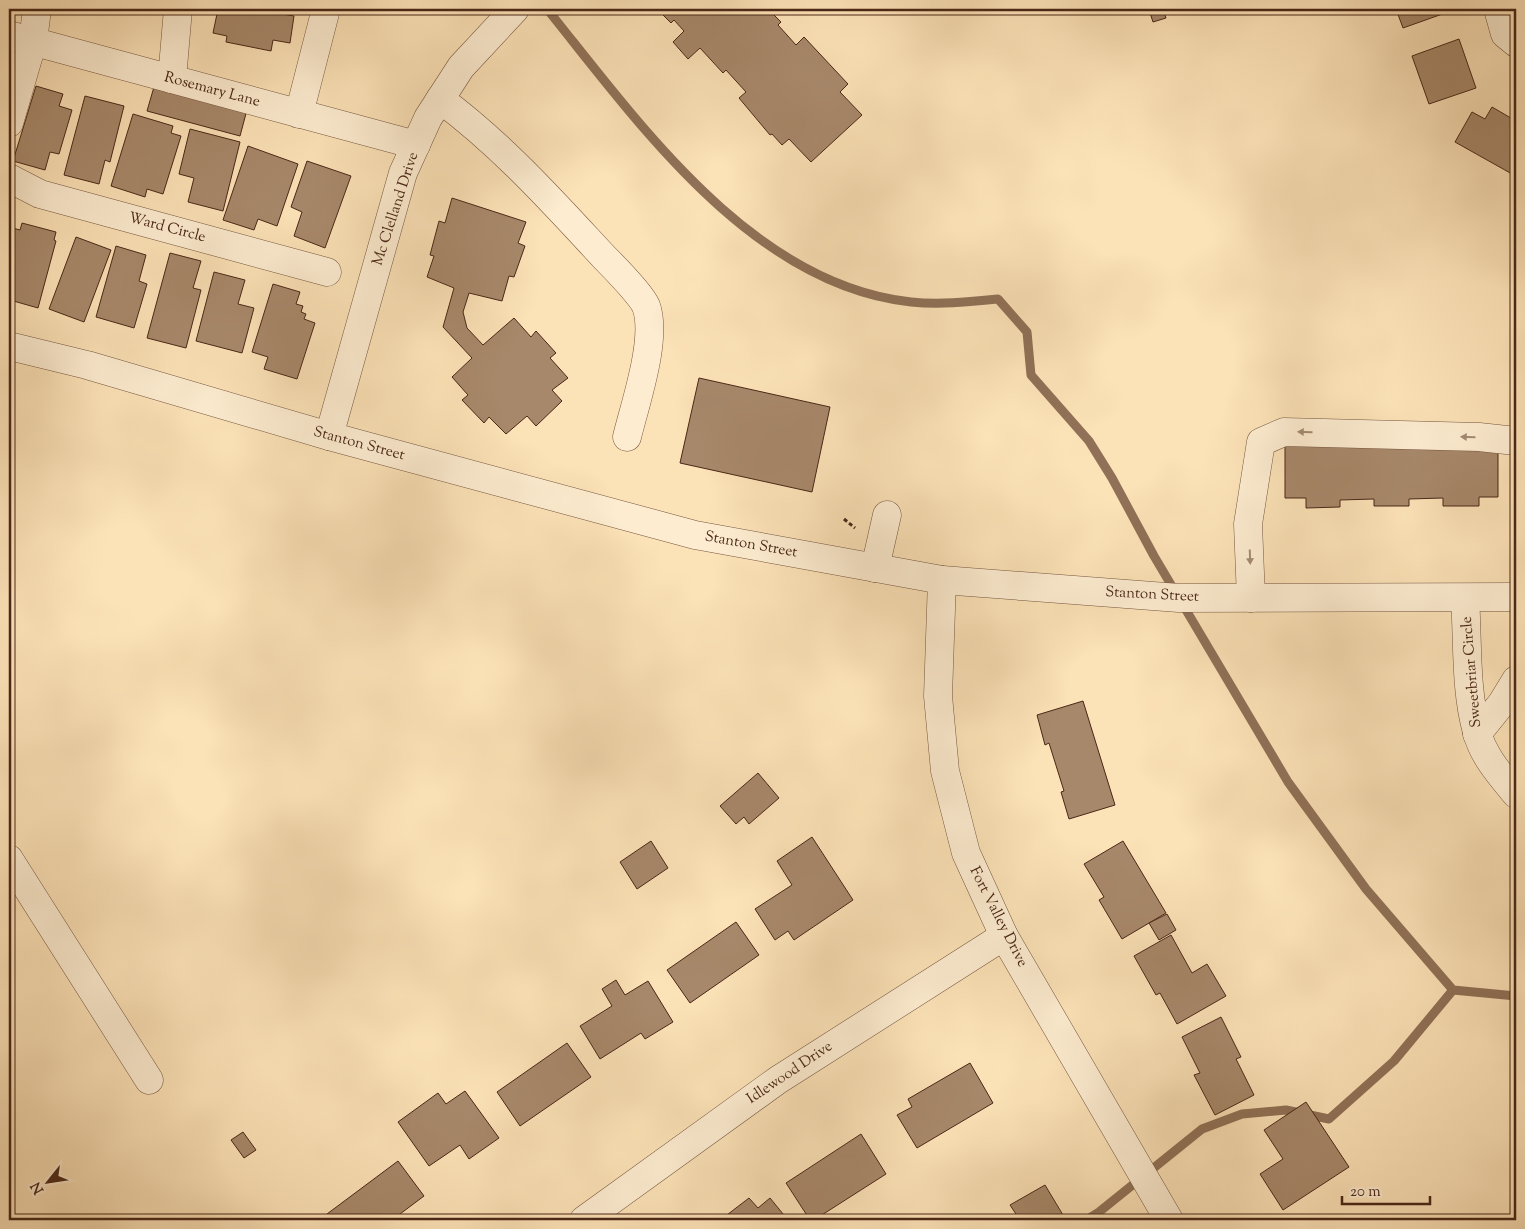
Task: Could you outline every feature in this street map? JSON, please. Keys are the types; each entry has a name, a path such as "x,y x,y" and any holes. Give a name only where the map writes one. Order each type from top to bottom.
{"street":[{"path":"9,123 21,38 37,9"},
{"path":"172,79 178,9"},
{"path":"299,114 326,9"},
{"name":"Mc Clelland Drive","path":"329,436 403,173 428,118 461,67 515,9"},
{"path":"1498,9 1505,34 1516,43"},
{"name":"Rosemary Lane","path":"21,38 416,145"},
{"path":"440,99 475,125 513,160 616,270 646,306 650,334 627,437"},
{"name":"Ward Circle","path":"9,178 40,194 327,272"},
{"name":"Stanton Street","path":"9,346 87,365 329,436 695,535 942,580 1179,598 1516,598"},
{"path":"1251,598 1248,524 1261,442 1284,432 1430,435 1516,440"},
{"path":"875,568 887,516"},
{"name":"Fort Valley Drive","path":"942,580 938,696 945,772 966,853 1004,936 1170,1220"},
{"name":"Sweetbriar Circle","path":"1465,598 1471,701 1477,734 1497,772 1516,794"},
{"path":"1477,734 1502,702 1516,680"},
{"path":"9,859 149,1080"},
{"name":"Idlewood Drive","path":"584,1220 778,1080 1004,936"}],"building":[{"path":"218,9 254,9 294,16 290,43 273,40 271,51 226,42 227,36 213,33"},
{"path":"657,9 768,9 781,22 778,25 796,45 804,37 848,84 840,92 862,115 811,162 789,139 782,145 772,134 770,135 739,98 746,92 726,70 723,73 700,48 688,59 673,42 684,31 674,20 671,23"},
{"path":"1163,9 1166,18 1153,22 1149,10"},
{"path":"1396,9 1447,9 1448,12 1403,28"},
{"path":"1459,39 1476,88 1429,104 1412,56"},
{"path":"156,80 248,106 240,136 147,111"},
{"path":"36,86 63,94 59,106 72,110 59,154 50,152 45,170 13,161"},
{"path":"85,96 124,106 110,162 105,160 99,184 64,175"},
{"path":"1492,107 1516,121 1516,167 1512,174 1455,142 1472,112 1485,119"},
{"path":"133,114 173,126 171,133 181,136 163,194 147,189 145,197 111,186"},
{"path":"190,129 240,142 223,211 188,202 194,178 179,174"},
{"path":"248,146 298,164 277,226 258,219 254,230 223,220"},
{"path":"307,161 351,176 325,248 294,236 302,212 291,207"},
{"path":"452,198 526,222 518,243 525,246 514,277 509,276 502,301 469,293 463,312 467,328 483,345 514,318 531,337 536,331 556,353 550,358 568,378 552,390 562,401 536,426 527,416 506,434 489,417 484,423 462,400 468,395 452,377 472,358 443,327 454,288 427,277 434,256 430,255 439,221 445,223"},
{"path":"22,223 56,232 54,240 56,241 38,308 10,300 12,294 9,293 9,227 20,230"},
{"path":"76,237 111,250 84,322 49,309"},
{"path":"116,246 146,255 139,281 147,284 134,328 96,317"},
{"path":"170,253 201,261 193,288 201,290 186,348 147,338"},
{"path":"214,272 245,280 238,304 254,308 242,353 196,341"},
{"path":"273,284 300,292 296,304 303,306 301,312 306,314 304,319 315,323 297,379 264,369 268,357 252,352"},
{"path":"699,378 830,407 812,492 680,463"},
{"path":"1498,443 1498,497 1479,497 1479,506 1443,506 1443,498 1409,499 1409,506 1374,506 1374,499 1340,500 1340,507 1306,508 1306,498 1285,498 1285,444"},
{"path":"1083,701 1115,805 1069,819 1061,792 1064,791 1049,743 1045,745 1037,715"},
{"path":"758,773 779,798 749,824 744,817 736,824 720,806"},
{"path":"812,837 853,900 794,940 788,931 775,940 755,909 792,885 777,861"},
{"path":"651,841 668,868 637,889 620,862"},
{"path":"1123,841 1166,913 1122,939 1099,900 1104,897 1084,864"},
{"path":"1167,914 1176,930 1159,940 1149,923"},
{"path":"736,922 759,955 690,1003 667,970"},
{"path":"1171,935 1192,973 1207,964 1226,996 1177,1024 1160,993 1156,995 1134,956"},
{"path":"616,980 625,995 648,981 673,1022 645,1039 641,1033 600,1059 580,1026 612,1006 602,989"},
{"path":"1221,1017 1241,1057 1236,1059 1254,1095 1215,1115 1194,1075 1200,1073 1182,1037"},
{"path":"567,1043 591,1077 520,1126 497,1092"},
{"path":"970,1063 993,1103 917,1148 897,1115 912,1107 908,1099"},
{"path":"465,1091 499,1138 469,1159 460,1145 429,1166 398,1122 438,1093 446,1104"},
{"path":"1306,1102 1349,1167 1283,1210 1260,1174 1283,1159 1264,1130"},
{"path":"243,1132 256,1150 244,1158 231,1140"},
{"path":"861,1134 886,1174 814,1220 810,1220 786,1183"},
{"path":"398,1161 424,1196 392,1220 332,1220 327,1214"},
{"path":"1045,1185 1066,1220 1020,1220 1010,1205"},
{"path":"749,1198 758,1208 770,1198 788,1220 725,1220 723,1218"}],"waterway":[{"path":"547,9 620,100 704,192 750,232 800,265 853,289 911,302 943,303 998,299 1027,332 1031,375 1089,441 1112,478 1154,556 1288,782 1366,889 1453,990 1516,996"},
{"path":"1086,1220 1099,1212 1202,1129 1242,1114 1286,1110 1329,1119 1394,1061 1453,990"}]}
